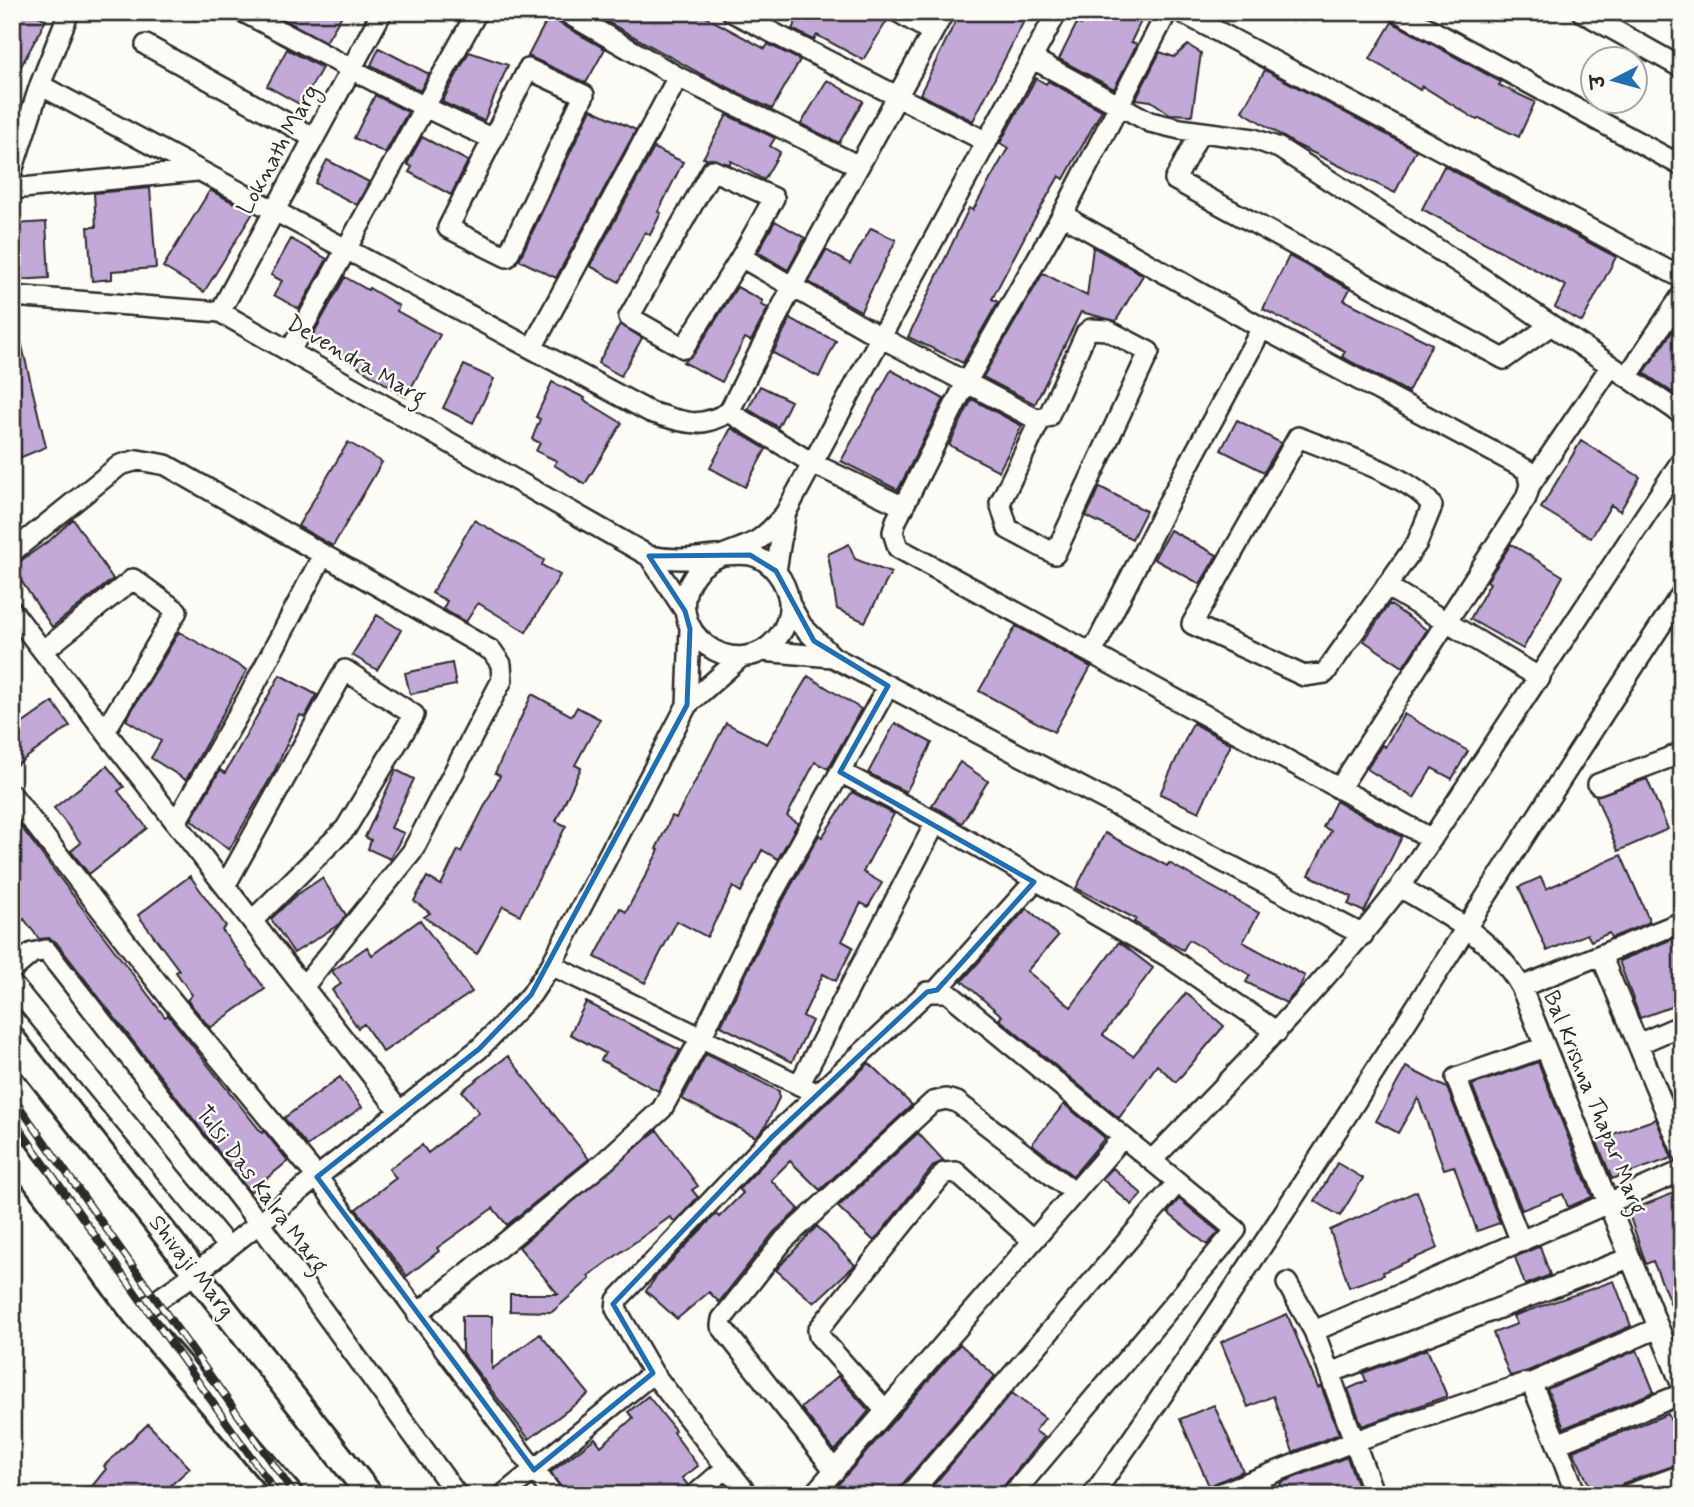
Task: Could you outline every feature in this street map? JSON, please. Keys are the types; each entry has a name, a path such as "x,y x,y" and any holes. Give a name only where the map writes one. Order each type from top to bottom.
{"main road":[{"name":"Shivaji Marg","path":"12,1039 370,1495"},
{"path":"12,1149 136,1315 290,1495"}],"street":[{"path":"12,171 40,85 69,12"},
{"path":"243,12 352,67 426,110 491,138"},
{"name":"Loknath Marg","path":"220,312 273,209 382,12"},
{"path":"290,351 426,110 477,12"},
{"path":"565,12 678,77 859,166"},
{"path":"732,12 987,142"},
{"path":"898,12 932,32"},
{"path":"40,85 650,412 682,422 709,424 729,412 793,285 944,12"},
{"path":"687,705 686,593 693,577 704,564 756,541 785,514 1057,12"},
{"path":"1167,12 1064,212 967,381 893,531 898,548 1432,839"},
{"path":"1181,12 1682,278"},
{"path":"1398,12 1682,166"},
{"path":"1582,12 1682,68"},
{"path":"146,45 314,138"},
{"path":"1033,60 1150,122 1254,139 1279,148 1551,325 1682,414"},
{"path":"528,69 584,95 507,257 448,228 491,138 528,69"},
{"path":"532,348 678,77"},
{"path":"1200,132 1175,180 1504,359 1551,325"},
{"path":"712,170 774,198 741,257 684,348 629,317 712,170"},
{"path":"12,188 197,171"},
{"path":"1064,212 1074,222 1262,328 1519,464 1527,470 1530,485"},
{"path":"741,257 880,337 1040,420 1048,417 1086,333 1091,329 1107,330 1149,352 1055,554 1008,529 1000,503 1040,420"},
{"path":"1339,789 1448,623 1526,498 1530,485 1682,295"},
{"name":"Devendra Marg","path":"12,296 220,312 649,556 672,560 720,556"},
{"path":"1092,653 1168,503 1262,328"},
{"path":"729,412 813,463 904,507"},
{"path":"1298,437 1387,474 1426,495 1432,506 1426,525 1386,586 1325,673 1313,678 1192,624 1298,437"},
{"path":"12,552 120,465 138,460 166,464 483,644 501,664 502,680 412,852 303,986"},
{"path":"1152,1160 1277,1032 1363,935 1401,887 1682,460"},
{"path":"776,571 785,514"},
{"path":"176,822 244,706 323,555"},
{"path":"720,556 750,555 776,571 802,626 833,657 1363,935"},
{"name":"Devendra Marg","path":"649,556 688,620"},
{"path":"43,651 133,579 177,611 106,731"},
{"path":"1386,586 1540,678"},
{"path":"1093,1495 1259,1249 1682,593"},
{"path":"762,652 782,631 789,603"},
{"path":"12,611 400,1112"},
{"path":"688,620 711,650 740,658"},
{"path":"136,1315 196,1273 400,1112 479,1049 509,1020 551,965 687,705 701,689 740,658 762,652 798,652 833,657"},
{"path":"225,886 345,670 414,715 346,828 252,921"},
{"path":"417,1314 604,1162 662,1109 702,1036 758,920 888,686"},
{"path":"1598,784 1682,753"},
{"path":"840,772 936,822 1034,882 1167,957 1277,1032"},
{"path":"12,795 168,996 317,1177 553,1495"},
{"path":"799,1085 936,822"},
{"path":"937,990 1034,882"},
{"name":"Bal Krishna Thapar Marg","path":"1401,887 1465,926 1508,964 1521,987 1682,1386"},
{"path":"1521,987 1682,922"},
{"name":"Tulsi Das Kalra Marg","path":"12,970 32,953 46,950 259,1223 457,1495"},
{"path":"1601,955 1682,1150"},
{"path":"551,965 818,1094"},
{"path":"12,984 228,1247"},
{"path":"747,1494 653,1373 617,1309 617,1300 772,1137 927,992 937,990 947,992 1236,1230 1012,1495"},
{"path":"1638,1044 1682,1024"},
{"path":"1521,1242 1456,1078 1545,1047"},
{"path":"835,1471 721,1326 722,1319 784,1240 933,1102 946,1099 957,1102 1075,1193"},
{"path":"813,1495 1123,1137"},
{"path":"1314,1331 1682,1171"},
{"path":"886,1410 819,1336 818,1330 944,1173 956,1172 1033,1241"},
{"path":"909,1495 1178,1182"},
{"path":"1330,1373 1629,1258"},
{"path":"1287,1283 1314,1331 1374,1495"},
{"path":"1216,1495 1355,1441 1529,1384 1658,1328"},
{"path":"503,1495 653,1373"},
{"path":"1529,1384 1557,1444 1576,1495"},
{"path":"1557,1444 1682,1394"},
{"path":"695,1495 726,1468"},
{"path":"1628,1495 1682,1475"}],"highlighted area":[{"path":"750,555 764,561 776,571 814,641 888,686 840,772 1034,882 937,990 927,992 772,1137 613,1304 653,1373 534,1470 317,1177 479,1049 531,995 687,705 690,629 685,611 649,556"}],"building":[{"path":"12,12 32,12 46,20 12,83"},
{"path":"270,12 344,12 326,42"},
{"path":"551,12 559,23 605,49 586,83 528,56"},
{"path":"590,12 697,12 765,49 768,44 800,60 772,109 701,74"},
{"path":"801,12 877,12 888,19 863,60 817,35 814,40 792,29"},
{"path":"960,12 1008,12 1024,21 973,121 920,94"},
{"path":"1087,12 1133,12 1143,17 1131,42 1137,44 1114,89 1059,59 1077,23 1081,25"},
{"path":"1392,22 1501,82 1499,85 1535,102 1519,137 1479,118 1477,120 1422,86 1420,90 1370,59"},
{"path":"1188,45 1201,53 1192,115 1170,114 1151,101 1136,99 1160,52 1174,57"},
{"path":"379,48 429,74 420,91 371,65"},
{"path":"287,49 322,68 301,105 267,86"},
{"path":"469,52 508,65 484,121 442,102"},
{"path":"1265,70 1416,150 1395,193 1295,144 1242,111"},
{"path":"1036,78 1046,84 1048,81 1102,110 1064,179 1059,176 1027,232 992,299 998,302 963,363 908,337 969,208 973,210 1008,148 1000,143"},
{"path":"827,80 863,101 839,143 801,124"},
{"path":"375,95 408,112 385,153 354,138"},
{"path":"591,109 636,130 556,278 519,260"},
{"path":"727,115 775,138 770,146 780,152 764,180 731,161 730,164 703,158"},
{"path":"422,137 468,161 451,195 409,172 412,167 407,164"},
{"path":"654,148 683,162 658,212 661,213 650,235 645,232 619,282 590,266"},
{"path":"327,160 369,182 357,205 315,183"},
{"path":"1444,166 1616,257 1582,322 1555,307 1566,286 1422,209"},
{"path":"150,188 156,268 112,271 112,279 92,281 88,227 96,227 94,193"},
{"path":"210,190 253,213 204,292 163,267"},
{"path":"775,221 805,238 788,270 758,252"},
{"path":"46,222 49,278 16,280 14,224"},
{"path":"871,228 896,240 861,311 809,282 826,250 850,264"},
{"path":"291,239 327,259 299,309 274,295 282,281 271,275"},
{"path":"1093,247 1143,275 1116,321 1081,312 1035,404 983,377 1043,273 1087,296"},
{"path":"1289,256 1350,289 1344,300 1432,344 1408,392 1342,357 1345,351 1263,309"},
{"path":"345,277 399,306 397,311 440,335 406,397 329,348 327,351 310,340"},
{"path":"737,287 763,301 761,305 768,308 751,341 745,338 722,382 683,362 694,354"},
{"path":"1682,317 1682,399 1644,373"},
{"path":"790,319 836,341 819,377 773,353"},
{"path":"620,324 642,338 621,376 598,363"},
{"path":"18,329 46,447 12,461 12,330"},
{"path":"464,365 494,379 473,423 443,408"},
{"path":"891,370 944,399 898,490 841,461"},
{"path":"552,382 585,398 584,400 622,423 585,484 554,465 557,461 536,451 540,443 532,439 540,419 536,417"},
{"path":"760,386 791,401 778,427 748,409"},
{"path":"972,399 1022,426 999,471 949,445"},
{"path":"1237,420 1281,443 1264,472 1221,450"},
{"path":"731,428 766,449 745,487 710,468"},
{"path":"1581,441 1640,477 1620,511 1611,505 1591,538 1541,508"},
{"path":"348,442 382,462 333,546 298,526"},
{"path":"1100,487 1146,511 1132,539 1086,516"},
{"path":"73,519 113,579 52,627 12,567 50,540"},
{"path":"474,520 544,560 542,565 560,575 526,632 478,603 466,622 443,609 447,601 432,593"},
{"path":"1170,530 1217,555 1200,584 1154,559"},
{"path":"849,544 855,559 891,573 865,622 837,609 828,554"},
{"path":"1511,544 1563,576 1523,649 1470,619 1490,583 1487,581"},
{"path":"1389,604 1427,630 1403,667 1364,641"},
{"path":"377,615 401,630 377,670 352,655"},
{"path":"1016,626 1091,667 1054,732 979,691"},
{"path":"179,632 247,670 186,780 151,758 161,741 126,720"},
{"path":"452,663 456,685 410,694 405,673"},
{"path":"280,675 317,695 305,717 300,715 275,770 229,850 191,820 220,770 225,773"},
{"path":"808,676 861,709 828,769 815,762 787,816 798,823 778,859 762,850 741,892 733,887 707,937 677,921 645,983 595,957 620,908 626,912 659,850 656,849 672,816 676,818 726,723 767,744"},
{"path":"532,694 572,716 577,707 600,719 575,765 581,768 556,821 566,826 520,915 503,906 477,954 424,917 430,913 414,901 427,877 441,885 458,850 461,852 500,776 495,773"},
{"path":"53,702 70,726 12,768 12,731"},
{"path":"1404,714 1468,751 1452,779 1432,768 1414,798 1367,769 1382,745 1385,747"},
{"path":"895,723 932,743 906,792 868,773"},
{"path":"1193,723 1231,744 1199,812 1160,794"},
{"path":"960,762 988,781 962,823 932,805"},
{"path":"107,766 124,787 118,791 147,828 89,874 71,851 81,843 54,808"},
{"path":"396,770 414,779 391,828 404,833 390,859 368,849 371,840 365,837"},
{"path":"1647,779 1668,829 1618,851 1596,796"},
{"path":"852,792 894,814 863,872 882,883 868,907 861,903 842,941 853,947 836,981 823,974 803,1016 812,1021 792,1062 721,1026 769,926 819,835 822,837"},
{"path":"1336,801 1402,837 1364,912 1348,904 1352,897 1309,875 1331,831 1323,827"},
{"path":"12,815 165,1017 168,1015 262,1133 264,1131 288,1161 250,1192 56,942 49,938 39,939 24,919 12,929"},
{"path":"1105,833 1167,866 1169,863 1259,913 1243,942 1305,976 1286,1003 1246,982 1250,975 1189,940 1183,950 1134,922 1136,919 1076,888"},
{"path":"1621,855 1650,922 1611,938 1609,933 1591,941 1587,934 1547,951 1519,887 1541,877 1546,889"},
{"path":"190,876 226,926 222,930 265,989 210,1028 187,1000 192,995 176,972 179,970 138,915"},
{"path":"322,878 346,915 338,925 294,953 271,919 295,896"},
{"path":"1027,908 1058,936 1027,971 1071,1007 1119,942 1153,968 1103,1035 1133,1056 1186,993 1224,1026 1176,1082 1157,1065 1119,1118 999,1019 1002,1016 962,981"},
{"path":"420,920 472,992 383,1052 364,1024 358,1028 332,990 341,984 332,971 367,947 372,955"},
{"path":"1682,935 1682,1003 1640,1018 1619,961"},
{"path":"586,1002 680,1050 658,1091 601,1060 605,1053 570,1034"},
{"path":"706,1054 779,1091 779,1098 765,1127 756,1137 682,1099"},
{"path":"508,1056 589,1159 507,1225 493,1208 437,1248 439,1251 407,1276 356,1209 396,1178 389,1169 422,1145 428,1153 479,1112 462,1091"},
{"path":"1538,1062 1592,1197 1568,1207 1563,1194 1522,1210 1472,1085"},
{"path":"869,1063 912,1105 820,1190 790,1161 771,1180 799,1209 774,1232 719,1302 709,1292 677,1319 646,1291 656,1277 716,1214 719,1217 743,1193 739,1189 781,1146"},
{"path":"1406,1067 1447,1088 1500,1223 1477,1231 1454,1166 1444,1169 1418,1098 1398,1133 1376,1121"},
{"path":"340,1077 362,1107 307,1146 284,1118"},
{"path":"1064,1104 1105,1138 1073,1176 1032,1144"},
{"path":"1656,1119 1672,1158 1612,1179 1596,1140"},
{"path":"657,1130 698,1186 692,1190 698,1197 675,1222 670,1217 588,1276 590,1279 552,1312 510,1311 510,1294 558,1294 519,1247"},
{"path":"918,1133 944,1161 934,1165 874,1241 838,1207"},
{"path":"1337,1163 1363,1178 1340,1216 1315,1201"},
{"path":"1113,1168 1142,1194 1132,1205 1102,1179"},
{"path":"1682,1190 1681,1329 1653,1261 1646,1264 1628,1211"},
{"path":"1417,1191 1438,1248 1383,1272 1384,1275 1349,1287 1330,1230"},
{"path":"1179,1199 1219,1232 1207,1245 1168,1213"},
{"path":"817,1226 855,1265 814,1303 776,1270"},
{"path":"1540,1246 1550,1275 1525,1285 1515,1257"},
{"path":"1614,1281 1631,1326 1528,1371 1510,1376 1493,1333 1517,1324 1513,1316"},
{"path":"1287,1314 1318,1388 1321,1386 1339,1434 1293,1452 1273,1396 1248,1407 1221,1342"},
{"path":"462,1316 492,1316 492,1369 540,1334 589,1394 529,1439 462,1352"},
{"path":"960,1344 995,1376 900,1487 897,1495 829,1495"},
{"path":"1427,1349 1447,1396 1362,1426 1348,1389 1366,1381 1363,1373"},
{"path":"1637,1350 1654,1392 1564,1428 1547,1389"},
{"path":"838,1376 869,1411 835,1451 801,1408"},
{"path":"1012,1393 1045,1418 1035,1431 1044,1437 1003,1487 1000,1495 925,1495"},
{"path":"648,1396 675,1430 673,1432 698,1466 682,1478 688,1485 684,1491 678,1495 565,1495 551,1472 595,1438 601,1446 633,1418 628,1412"},
{"path":"1214,1405 1243,1471 1209,1486 1180,1419"},
{"path":"1668,1414 1682,1445 1682,1463 1623,1483 1615,1495 1594,1495 1573,1451"},
{"path":"148,1424 190,1468 160,1495 85,1495 106,1469 104,1466"},
{"path":"1347,1457 1361,1495 1285,1495 1280,1483"}],"railway":[{"path":"12,1096 295,1495"},
{"path":"12,1118 278,1495"}]}
